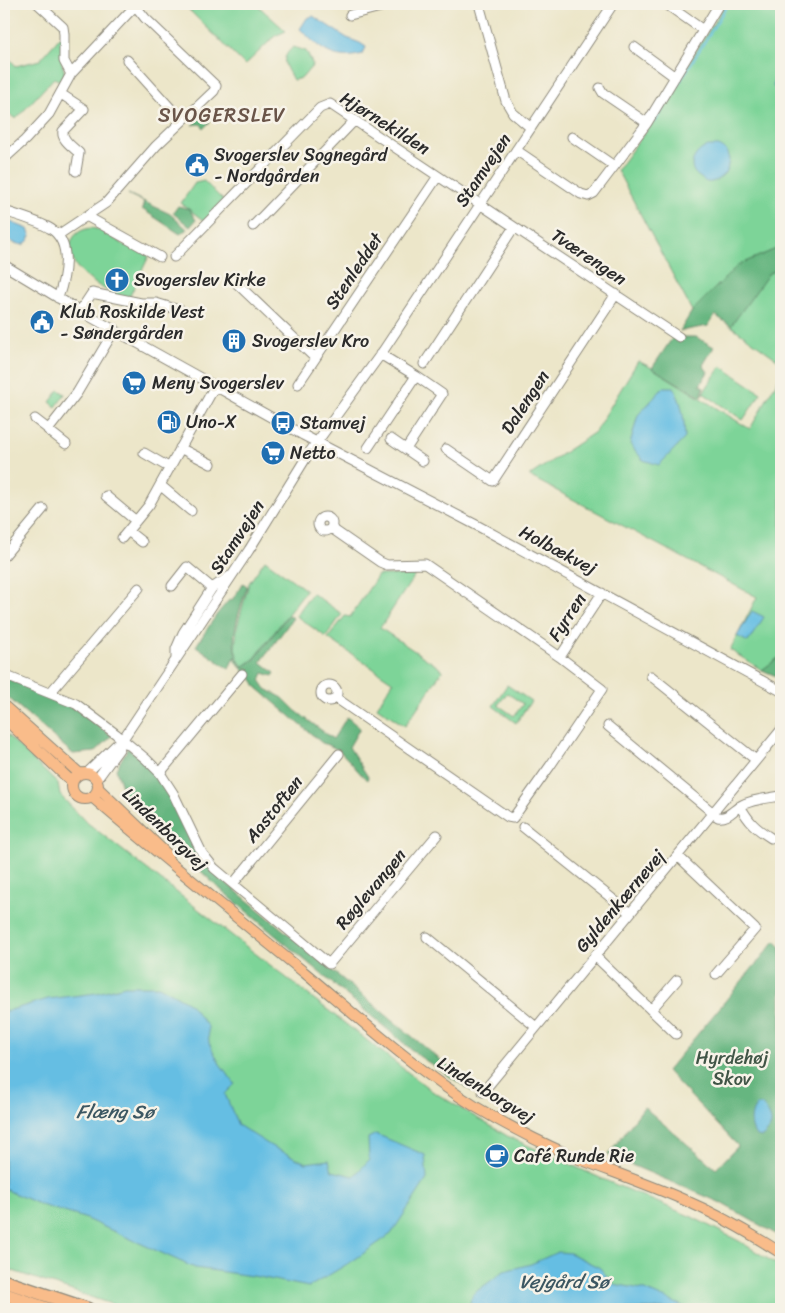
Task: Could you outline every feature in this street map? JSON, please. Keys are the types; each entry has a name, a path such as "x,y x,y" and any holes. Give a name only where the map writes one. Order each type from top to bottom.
{"highway":[{"path":"4,1281 88,1309"},
{"path":"4,1294 48,1309"}],"main road":[{"path":"4,706 98,784 92,797 85,799 78,797 73,792 72,782 4,718"},
{"path":"72,782 84,773"},
{"name":"Lindenborgvej","path":"98,784 209,894"},
{"name":"Lindenborgvej","path":"92,797 162,858 209,894 436,1080 477,1107 527,1135 569,1155 683,1199 725,1220 781,1253"}],"street":[{"path":"38,4 63,27 64,61 71,74"},
{"path":"350,15 392,4"},
{"path":"479,4 506,101 513,113 531,128"},
{"name":"Stamvejen","path":"98,784 123,739 233,575 317,442 380,354 613,4"},
{"path":"666,4 703,30"},
{"path":"516,150 581,194 588,196 594,193 647,123 719,4"},
{"path":"4,159 49,114 71,74 134,5 216,86 214,91 156,146 106,204 58,235"},
{"path":"634,48 675,77"},
{"path":"127,60 182,121"},
{"path":"600,88 603,93 647,123"},
{"path":"61,94 84,109 63,131 62,135 79,153 76,171"},
{"name":"Hjørnekilden","path":"174,257 320,108 327,104 355,120 480,204"},
{"path":"253,226 355,120"},
{"path":"572,137 614,166"},
{"name":"Stenleddet","path":"298,384 438,176"},
{"name":"Tværengen","path":"480,204 679,337"},
{"path":"4,210 51,228 58,235 65,250 65,274 58,298"},
{"path":"88,217 160,257"},
{"path":"424,364 514,227"},
{"name":"Holbækvej","path":"4,265 80,311 317,442 602,592 781,691"},
{"path":"230,278 316,358"},
{"path":"80,311 92,293 142,303 156,302 182,311"},
{"name":"Dalengen","path":"446,449 493,481 616,294"},
{"path":"48,429 77,393 115,330"},
{"path":"380,354 442,394 406,449"},
{"path":"368,448 416,376"},
{"path":"142,542 125,535 149,505 215,386"},
{"path":"35,419 66,444"},
{"path":"391,439 423,460"},
{"path":"180,448 210,464"},
{"path":"144,453 170,468"},
{"path":"160,485 191,511"},
{"path":"106,496 136,520"},
{"path":"4,556 43,509"},
{"path":"331,528 387,565 425,564 560,658"},
{"path":"172,586 187,567 212,588"},
{"path":"176,661 176,649 182,633 212,588 233,575"},
{"path":"50,693 139,588"},
{"name":"Fyrren","path":"336,698 508,817 513,818 602,689 560,658 602,592"},
{"path":"160,773 242,674"},
{"path":"4,675 82,708 123,739 160,773 202,852 214,868 233,884"},
{"path":"650,676 756,760"},
{"path":"608,726 718,817 726,817 748,802 781,796"},
{"name":"Gyldenkærnevej","path":"483,1092 781,730"},
{"name":"Stamvejen","path":"84,773 123,739"},
{"name":"Aastoften","path":"233,884 340,754"},
{"path":"740,806 750,822 771,838"},
{"path":"523,827 630,914"},
{"name":"Røglevangen","path":"233,884 329,964 437,835"},
{"path":"678,856 755,929 716,974"},
{"path":"427,938 536,1027"},
{"path":"595,956 676,1034"},
{"path":"651,1010 677,980"}],"green space":[{"path":"183,4 256,4 286,31 275,36 245,65"},
{"path":"725,4 781,4 781,71 775,78 778,93 781,94 781,247 738,265 692,311 617,170 651,124"},
{"path":"62,35 61,59 65,74 62,82 54,78 16,119 4,111 4,53 16,66 40,60"},
{"path":"293,47 306,51 313,65 302,78 293,80 286,66 285,59"},
{"path":"204,115 211,121 204,128 200,124 192,125 197,120"},
{"path":"204,181 224,201 204,221 181,203 195,183"},
{"path":"128,194 170,214 187,229 180,234 142,209 144,202"},
{"path":"178,206 189,209 196,220 190,227 173,213"},
{"path":"92,228 100,230 126,246 129,243 149,256 128,300 99,286 80,271 74,263 71,253 72,240 79,232"},
{"path":"781,247 781,269 769,273 731,326 715,315 708,326 680,331 692,311 738,265"},
{"path":"781,269 781,362 731,326 769,273"},
{"path":"673,337 696,337 714,347 703,365 708,372 700,385 704,387 701,397 652,368"},
{"path":"638,361 750,429 781,374 781,656 762,670 730,650 757,597 529,476 595,432"},
{"path":"721,366 761,393 743,420 703,393"},
{"path":"59,390 65,394 56,407 50,402"},
{"path":"265,560 306,590 255,658 243,667 235,649 237,627 249,583"},
{"path":"378,575 415,575 380,628 443,670 405,726 377,707 393,682 328,638 345,616 350,617"},
{"path":"243,583 247,586 234,638 237,659 242,668 255,659 288,615 293,618 261,662 275,673 273,676 263,673 260,680 266,689 283,698 296,711 333,739 347,717 360,728 349,747 368,777 367,780 342,753 322,743 256,687 252,679 236,662 234,657 229,669 196,646 217,614 230,599 232,600"},
{"path":"312,593 342,614 326,637 296,616"},
{"path":"781,656 781,678 762,670"},
{"path":"4,677 76,709 112,736 95,752 73,754 4,694"},
{"path":"507,685 531,701 516,723 493,706","holes":["507,693 523,704 514,716 498,705"]},
{"path":"4,732 58,784 60,795 85,821 432,1091 509,1137 692,1217 739,1241 781,1267 781,1309 126,1309 4,1268"},
{"path":"128,748 146,763 162,781 199,855 212,871 484,1096 476,1094 419,1056 214,884 122,794 122,787 116,769"},
{"name":"Hyrdehøj Skov","path":"775,941 781,947 781,1237 719,1202 608,1155 644,1107 716,1169 738,1146 667,1071"}],"water":[{"path":"313,16 347,38 366,47 363,54 352,56 335,55 321,48 300,29 307,18"},
{"path":"781,71 781,94 773,86 775,78"},
{"path":"708,146 719,146 726,150 729,159 727,171 718,179 710,182 704,181 696,174 692,165 695,156"},
{"path":"8,221 28,229 31,236 23,245 14,243 4,236 4,222"},
{"path":"664,387 673,387 679,399 685,438 659,465 643,460 630,444 638,415"},
{"path":"752,611 764,617 748,642 737,636"},
{"name":"Flæng Sø","path":"125,986 159,986 189,1003 208,1027 209,1043 220,1064 235,1084 225,1094 238,1125 271,1146 306,1163 329,1160 332,1171 354,1176 369,1160 368,1138 376,1134 425,1155 427,1179 391,1234 354,1260 309,1287 259,1277 195,1268 84,1218 41,1205 4,1189 4,1012 48,999 97,993"},
{"path":"756,1105 762,1105 771,1121 769,1129 762,1137 756,1136 751,1124 752,1113"},
{"name":"Vejgård Sø","path":"558,1252 570,1253 600,1268 613,1284 642,1289 690,1309 468,1309 473,1294 504,1271 531,1264"}],"waterway":[{"path":"655,122 728,4"}],"place":[{"name":"Svogerslev Sognegård - Nordgården","path":"197,165"},
{"name":"Svogerslev Kirke","path":"117,280"},
{"name":"Klub Roskilde Vest - Søndergården","path":"42,322"},
{"name":"Svogerslev Kro","path":"234,341"},
{"name":"Meny Svogerslev","path":"134,383"},
{"name":"Uno-X","path":"169,422"},
{"name":"Stamvej","path":"283,423"},
{"name":"Netto","path":"273,453"},
{"name":"Café Runde Rie","path":"497,1156"}],"district":[{"name":"SVOGERSLEV","path":"222,115"}]}
